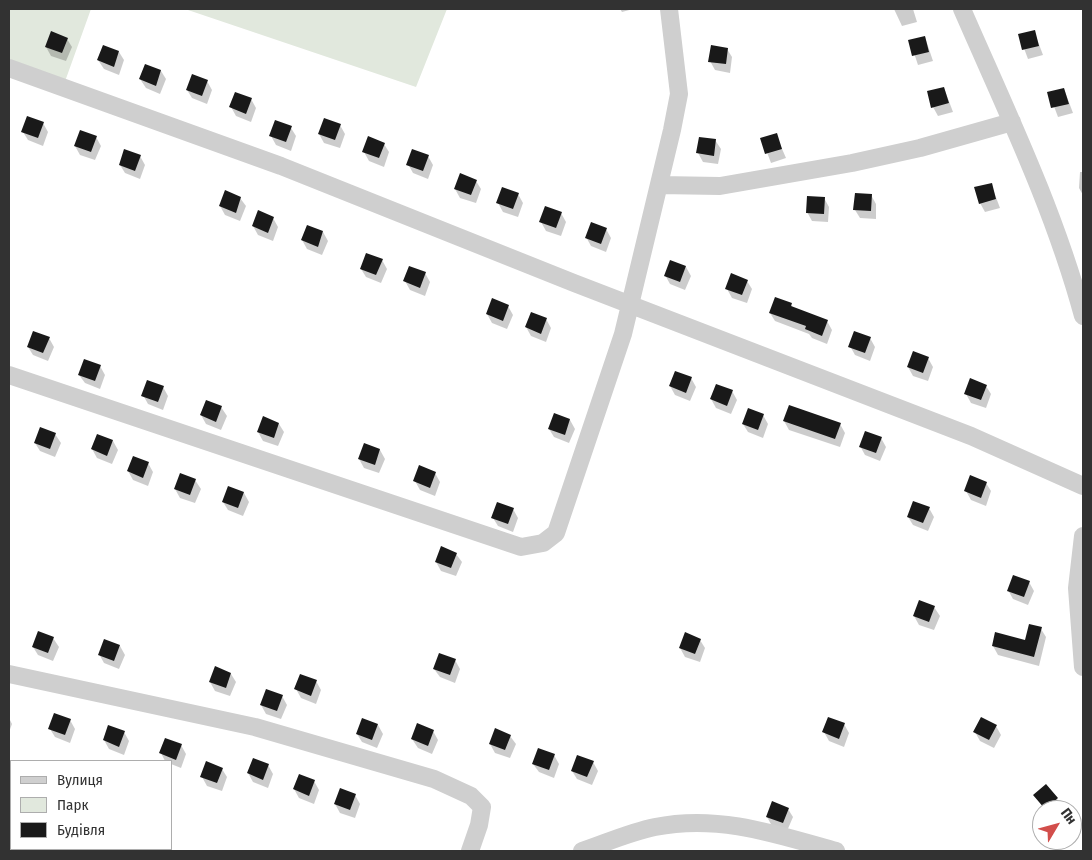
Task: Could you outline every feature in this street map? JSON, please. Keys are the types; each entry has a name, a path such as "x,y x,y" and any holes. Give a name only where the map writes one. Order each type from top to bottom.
{"street":[{"path":"9,375 522,547 543,542 556,533 623,334 659,185 679,94 669,9"},
{"path":"962,9 1047,203 1070,268 1083,316"},
{"path":"9,68 281,166 630,305 971,436 1083,486"},
{"path":"659,185 720,186 852,163 920,148 1012,122"},
{"path":"1083,536 1077,588 1083,667"},
{"path":"9,674 255,727 434,779 471,796 482,807 479,825 470,851"},
{"path":"582,851 654,827 692,822 727,823 836,851"}],"green space":[{"path":"9,9 91,9 63,87 9,68"},
{"path":"185,9 447,9 416,87"}],"building":[{"path":"1035,30 1039,46 1022,50 1018,34"},
{"path":"51,31 68,38 62,53 45,47"},
{"path":"925,36 929,52 912,56 908,40"},
{"path":"103,45 119,51 114,67 97,60"},
{"path":"711,45 728,48 726,64 708,62"},
{"path":"145,64 161,70 156,86 139,79"},
{"path":"192,74 208,80 202,96 186,90"},
{"path":"944,87 949,103 931,108 927,91"},
{"path":"1064,88 1069,104 1051,108 1047,92"},
{"path":"235,92 252,98 246,114 229,107"},
{"path":"27,116 44,122 38,138 21,132"},
{"path":"324,118 341,124 335,140 318,134"},
{"path":"275,120 292,126 286,142 269,136"},
{"path":"80,130 97,136 91,152 74,146"},
{"path":"777,133 782,149 765,154 760,138"},
{"path":"368,136 385,143 379,158 362,152"},
{"path":"699,137 716,139 714,156 696,153"},
{"path":"124,149 141,155 135,171 119,165"},
{"path":"412,149 429,155 423,171 406,165"},
{"path":"460,173 477,180 471,195 454,189"},
{"path":"992,183 996,199 979,204 974,187"},
{"path":"502,187 519,193 513,209 496,203"},
{"path":"225,190 241,197 236,213 219,206"},
{"path":"855,193 872,194 871,211 853,210"},
{"path":"807,196 825,197 824,214 806,213"},
{"path":"545,206 562,212 556,228 539,222"},
{"path":"258,210 274,217 268,233 252,226"},
{"path":"591,222 607,228 601,244 585,238"},
{"path":"307,225 323,231 318,247 301,240"},
{"path":"366,253 383,259 376,275 360,269"},
{"path":"670,260 686,266 680,282 664,276"},
{"path":"409,266 426,272 420,288 403,281"},
{"path":"731,273 748,280 742,295 725,289"},
{"path":"775,297 792,303 791,306 828,320 822,336 805,329 806,326 769,313"},
{"path":"492,298 509,305 503,321 486,314"},
{"path":"531,312 547,318 541,334 525,327"},
{"path":"33,331 50,337 43,353 27,347"},
{"path":"854,331 871,337 865,353 848,347"},
{"path":"913,351 929,357 923,373 907,367"},
{"path":"84,359 101,365 95,381 78,375"},
{"path":"675,371 692,377 686,393 669,386"},
{"path":"970,378 987,385 981,400 964,394"},
{"path":"147,380 164,386 158,402 141,396"},
{"path":"716,384 733,390 727,406 710,399"},
{"path":"206,400 222,406 216,422 200,415"},
{"path":"789,405 841,423 835,439 783,421"},
{"path":"748,408 764,414 758,430 742,424"},
{"path":"554,413 570,419 565,435 548,429"},
{"path":"263,416 279,423 274,438 257,432"},
{"path":"40,427 56,433 50,449 34,443"},
{"path":"865,431 882,437 876,453 859,447"},
{"path":"97,434 113,440 107,456 91,449"},
{"path":"364,443 380,449 375,465 358,459"},
{"path":"133,456 149,462 143,478 127,471"},
{"path":"419,465 436,472 430,488 413,481"},
{"path":"180,473 196,479 190,495 174,489"},
{"path":"970,475 987,482 981,498 964,491"},
{"path":"228,486 244,492 238,508 222,502"},
{"path":"913,501 930,507 923,523 907,517"},
{"path":"497,502 514,508 508,524 491,518"},
{"path":"441,546 457,553 451,568 435,562"},
{"path":"1013,575 1030,581 1024,597 1007,591"},
{"path":"919,600 935,606 929,622 913,616"},
{"path":"1029,624 1042,627 1034,657 992,646 995,632 1025,640"},
{"path":"38,631 54,637 48,653 32,647"},
{"path":"685,632 701,639 695,654 679,648"},
{"path":"104,639 120,645 114,661 98,655"},
{"path":"439,653 456,659 450,675 433,669"},
{"path":"215,666 231,673 226,688 209,682"},
{"path":"300,674 317,680 311,696 294,689"},
{"path":"266,689 283,695 277,711 260,705"},
{"path":"54,713 71,719 65,735 48,729"},
{"path":"828,717 845,723 839,739 822,732"},
{"path":"981,717 997,725 989,740 973,732"},
{"path":"362,718 378,724 372,740 356,734"},
{"path":"417,723 434,730 428,746 411,739"},
{"path":"108,725 125,731 119,747 103,740"},
{"path":"495,728 511,735 505,750 489,744"},
{"path":"165,738 182,744 176,760 159,753"},
{"path":"538,748 555,754 549,770 532,764"},
{"path":"577,755 594,761 587,777 571,771"},
{"path":"253,758 269,764 263,780 247,773"},
{"path":"206,761 223,768 217,783 200,777"},
{"path":"299,774 315,780 309,796 293,789"},
{"path":"1046,784 1058,798 1056,800 1037,800 1033,795"},
{"path":"340,788 356,794 350,810 334,804"},
{"path":"772,801 789,808 783,823 766,817"}]}
